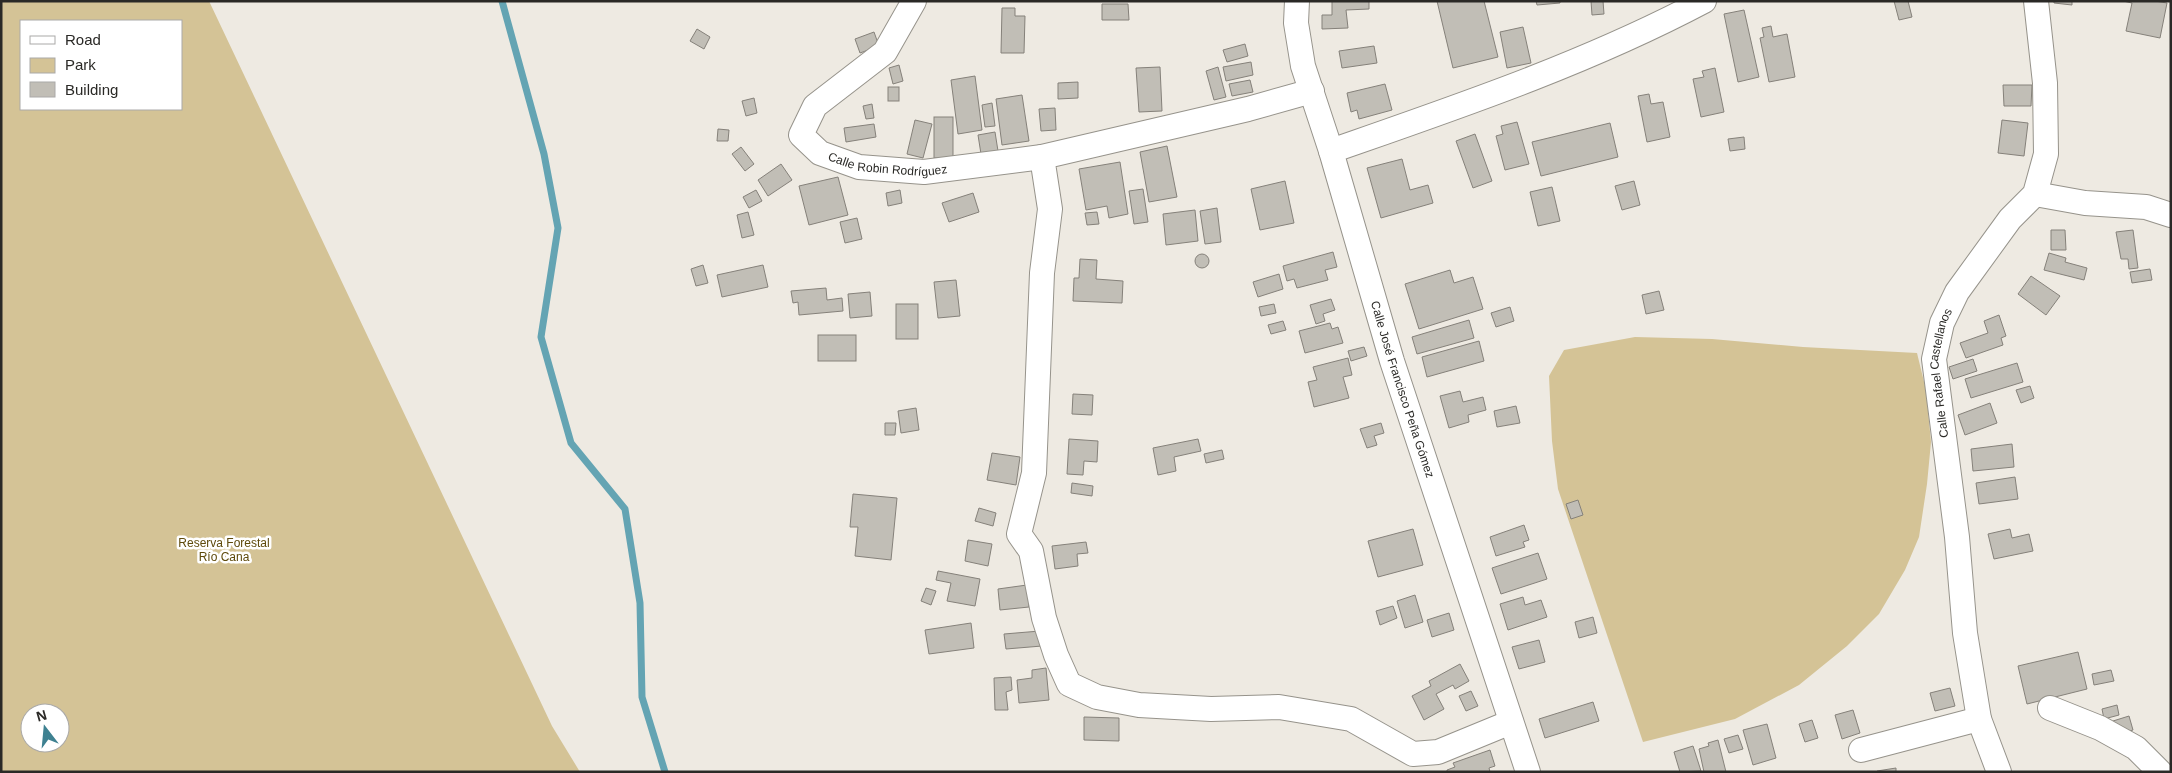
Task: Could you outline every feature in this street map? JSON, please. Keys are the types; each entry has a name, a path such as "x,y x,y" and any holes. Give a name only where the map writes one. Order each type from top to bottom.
{"street":[{"name":"Calle Robin Rodríguez","path":"914,1 885,52 815,106 801,135 820,153 858,167 924,172 1042,157"},
{"name":"Calle José Francisco Peña Gómez","path":"1297,1 1296,23 1303,66 1331,151 1392,361 1528,772"},
{"path":"1331,151 1461,106 1601,50 1660,24 1704,1"},
{"name":"Calle Rafael Castellanos","path":"1999,772 1979,719 1965,633 1957,537 1934,359 1942,324 1957,292 2010,219 2035,194 2046,154 2045,83 2036,1"},
{"path":"1312,91 1248,109 1042,157 1050,209 1042,273 1034,473 1019,534 1030,550 1044,618 1056,655 1069,684 1097,696 1139,705 1211,709 1278,708 1350,719 1414,754 1438,752 1510,722"},
{"path":"2035,194 2085,203 2146,207 2171,215"},
{"path":"2050,708 2100,728 2136,748 2160,772"},
{"path":"1861,750 1979,719"}],"green space":[{"name":"Reserva Forestal Río Cana","path":"1,1 209,1 552,726 580,772 1,772"},
{"path":"1635,337 1712,339 1803,347 1917,353 1926,390 1931,442 1919,537 1905,570 1879,614 1847,646 1799,685 1735,719 1643,742 1558,489 1552,441 1549,376 1564,350"}],"building":[{"path":"1332,1 1369,1 1369,9 1346,10 1348,28 1322,29 1322,15 1332,15"},
{"path":"1437,1 1484,1 1498,57 1453,68"},
{"path":"1536,1 1560,1 1560,3 1537,5"},
{"path":"1591,1 1603,1 1604,14 1592,15"},
{"path":"1894,1 1908,1 1912,17 1899,20"},
{"path":"2054,1 2072,1 2072,5 2054,3"},
{"path":"2123,1 2167,3 2160,38 2126,31 2132,3"},
{"path":"1102,4 1128,4 1129,20 1102,20"},
{"path":"1002,8 1015,8 1015,16 1025,16 1024,53 1001,53"},
{"path":"1744,10 1759,77 1738,82 1724,14"},
{"path":"1771,26 1773,37 1787,34 1795,77 1769,82 1760,38 1764,37 1762,28"},
{"path":"1523,27 1531,63 1507,68 1500,32"},
{"path":"697,29 710,37 704,49 690,41"},
{"path":"874,32 879,46 860,53 855,39"},
{"path":"1245,44 1248,56 1227,62 1223,50"},
{"path":"1374,46 1377,63 1342,68 1339,51"},
{"path":"1251,62 1253,75 1226,81 1223,67"},
{"path":"899,65 903,81 893,84 889,68"},
{"path":"1160,67 1162,111 1139,112 1136,68"},
{"path":"1218,67 1226,97 1214,100 1206,71"},
{"path":"1715,68 1724,112 1701,117 1693,79 1704,77 1702,71"},
{"path":"975,76 982,130 958,134 951,80"},
{"path":"1250,80 1253,92 1232,96 1229,84"},
{"path":"1078,82 1078,98 1058,99 1058,83"},
{"path":"1385,84 1392,110 1359,119 1357,110 1351,112 1347,93"},
{"path":"2003,85 2032,85 2031,106 2004,106"},
{"path":"888,87 899,87 899,101 888,101"},
{"path":"1649,94 1651,104 1663,102 1670,137 1647,142 1638,96"},
{"path":"1022,95 1029,141 1002,145 996,99"},
{"path":"754,98 757,113 746,116 742,101"},
{"path":"992,103 995,126 985,127 982,105"},
{"path":"872,104 874,118 866,119 863,106"},
{"path":"1055,108 1056,130 1041,131 1039,109"},
{"path":"934,117 953,117 953,158 934,158"},
{"path":"915,120 932,124 923,158 907,154"},
{"path":"2002,120 2028,123 2024,156 1998,153"},
{"path":"1517,122 1529,164 1505,170 1496,136 1503,134 1501,126"},
{"path":"1610,123 1618,157 1541,176 1532,142"},
{"path":"874,124 876,137 846,142 844,128"},
{"path":"718,129 729,130 728,141 717,141"},
{"path":"995,132 998,151 981,154 978,135"},
{"path":"1475,134 1492,181 1473,188 1456,141"},
{"path":"1744,137 1745,149 1730,151 1728,139"},
{"path":"1167,146 1177,197 1149,202 1140,152"},
{"path":"741,147 754,164 745,171 732,154"},
{"path":"1402,159 1410,190 1428,185 1433,203 1381,218 1367,168"},
{"path":"1120,162 1128,214 1109,218 1107,206 1086,210 1079,169"},
{"path":"781,164 792,180 768,196 758,180"},
{"path":"838,177 848,215 809,225 799,186"},
{"path":"1285,181 1294,223 1260,230 1251,189"},
{"path":"1634,181 1640,205 1622,210 1615,186"},
{"path":"1552,187 1560,221 1538,226 1530,192"},
{"path":"1143,189 1148,222 1134,224 1129,191"},
{"path":"756,190 762,201 749,208 743,197"},
{"path":"900,190 902,203 888,206 886,193"},
{"path":"973,193 979,212 949,222 942,203"},
{"path":"1217,208 1221,242 1205,244 1200,211"},
{"path":"1195,210 1198,241 1166,245 1163,214"},
{"path":"748,212 754,235 742,238 737,215"},
{"path":"1097,212 1099,224 1087,225 1085,213"},
{"path":"857,218 862,239 845,243 840,222"},
{"path":"2051,230 2065,230 2066,250 2051,250"},
{"path":"2133,230 2138,268 2129,269 2128,259 2121,259 2116,232"},
{"path":"1333,252 1337,267 1325,270 1328,280 1297,288 1294,279 1287,281 1283,266"},
{"path":"2049,253 2066,258 2065,262 2087,268 2084,280 2044,270"},
{"path":"1202,254 1207,256 1209,261 1207,266 1202,268 1197,266 1195,261 1197,256"},
{"path":"1080,259 1097,260 1096,279 1123,281 1122,303 1073,301 1074,278 1079,278"},
{"path":"703,265 708,283 696,286 691,269"},
{"path":"763,265 768,287 722,297 717,275"},
{"path":"2150,269 2152,280 2132,283 2130,272"},
{"path":"1450,270 1454,283 1473,277 1483,309 1419,329 1405,284"},
{"path":"1279,274 1283,289 1258,297 1253,282"},
{"path":"2031,276 2060,296 2046,315 2018,294"},
{"path":"956,280 960,316 938,318 934,282"},
{"path":"826,288 827,300 842,298 843,311 799,315 798,302 793,303 791,291"},
{"path":"1659,291 1664,310 1646,314 1642,295"},
{"path":"870,292 872,316 850,318 848,294"},
{"path":"1331,299 1335,310 1323,314 1325,321 1316,324 1310,305"},
{"path":"896,304 918,304 918,339 896,339"},
{"path":"1274,304 1276,313 1261,316 1259,307"},
{"path":"1510,307 1514,321 1496,327 1491,313"},
{"path":"1999,315 2006,336 2001,338 2003,345 1966,358 1960,343 1988,333 1984,321"},
{"path":"1469,320 1474,338 1417,354 1412,337"},
{"path":"1283,321 1286,330 1271,334 1268,325"},
{"path":"1330,323 1332,329 1338,327 1343,343 1305,353 1299,331"},
{"path":"818,335 856,335 856,361 818,361"},
{"path":"1479,341 1484,361 1427,377 1422,357"},
{"path":"1364,347 1367,356 1351,361 1348,351"},
{"path":"1348,358 1352,375 1343,377 1349,398 1314,407 1308,382 1317,380 1313,367"},
{"path":"1973,359 1977,371 1953,379 1949,367"},
{"path":"2017,363 2023,382 1971,398 1965,379"},
{"path":"2030,386 2034,398 2021,403 2016,390"},
{"path":"1460,391 1463,402 1483,397 1486,410 1468,415 1469,422 1449,428 1440,396"},
{"path":"1073,394 1093,395 1092,415 1072,414"},
{"path":"1990,403 1997,423 1965,435 1958,415"},
{"path":"1516,406 1520,423 1497,427 1494,411"},
{"path":"916,408 919,430 901,433 898,411"},
{"path":"885,423 896,423 895,435 885,435"},
{"path":"1381,423 1384,433 1374,436 1377,445 1367,448 1360,429"},
{"path":"1069,439 1098,441 1097,462 1084,461 1083,475 1067,474"},
{"path":"1198,439 1201,451 1174,457 1176,471 1158,475 1153,448"},
{"path":"2012,444 2014,467 1973,471 1971,449"},
{"path":"1222,450 1224,459 1206,463 1204,454"},
{"path":"992,453 1020,457 1016,485 987,480"},
{"path":"2015,477 2018,499 1979,504 1976,483"},
{"path":"1072,483 1093,486 1092,496 1071,493"},
{"path":"853,494 897,498 891,560 855,556 858,527 850,527"},
{"path":"1578,500 1583,515 1571,519 1566,504"},
{"path":"979,508 996,513 993,526 975,521"},
{"path":"1524,525 1529,540 1523,542 1525,547 1496,556 1490,537"},
{"path":"1413,529 1423,565 1378,577 1368,541"},
{"path":"2010,529 2012,538 2029,534 2033,551 1994,559 1988,534"},
{"path":"968,540 992,544 988,566 965,561"},
{"path":"1086,542 1088,553 1077,554 1078,566 1055,569 1052,546"},
{"path":"1538,553 1547,579 1501,594 1492,568"},
{"path":"938,571 980,579 975,606 947,601 951,583 936,580"},
{"path":"1027,585 1029,607 1000,610 998,589"},
{"path":"926,588 936,591 931,605 921,601"},
{"path":"1415,595 1423,622 1405,628 1397,601"},
{"path":"1523,597 1525,605 1541,600 1547,617 1508,630 1500,604"},
{"path":"1393,606 1397,618 1380,625 1376,611"},
{"path":"1449,613 1454,630 1432,637 1427,620"},
{"path":"1593,617 1597,633 1579,638 1575,622"},
{"path":"971,623 974,648 929,654 925,630"},
{"path":"1040,631 1042,646 1006,649 1004,634"},
{"path":"1539,640 1545,662 1519,669 1512,647"},
{"path":"2078,652 2087,689 2027,704 2018,666"},
{"path":"1460,664 1469,681 1455,689 1453,685 1436,694 1444,709 1424,720 1412,696 1431,686 1429,681"},
{"path":"1046,668 1049,700 1019,703 1017,680 1032,678 1032,670"},
{"path":"2111,670 2114,681 2094,685 2092,674"},
{"path":"1011,677 1012,690 1006,692 1008,710 995,710 994,678"},
{"path":"1950,688 1955,706 1935,711 1930,693"},
{"path":"1471,691 1478,706 1466,711 1459,696"},
{"path":"1593,702 1599,721 1545,738 1539,719"},
{"path":"2117,705 2119,715 2104,719 2102,709"},
{"path":"1853,710 1860,733 1842,739 1835,715"},
{"path":"2129,716 2133,730 2117,735 2113,721"},
{"path":"1084,717 1119,718 1119,741 1084,740"},
{"path":"1812,720 1818,738 1805,742 1799,724"},
{"path":"1767,724 1776,758 1753,765 1743,730"},
{"path":"1738,735 1743,749 1729,753 1724,739"},
{"path":"1718,740 1726,772 1704,772 1699,749 1709,746 1708,743"},
{"path":"1693,746 1701,771 1680,772 1674,752"},
{"path":"1490,750 1495,766 1489,768 1490,772 1447,772 1447,770 1455,767 1453,763"},
{"path":"1896,768 1896,772 1877,772 1877,771"}],"waterway":[{"path":"502,1 544,154 558,228 541,337 571,443 625,509 640,603 642,697 665,772"}]}
